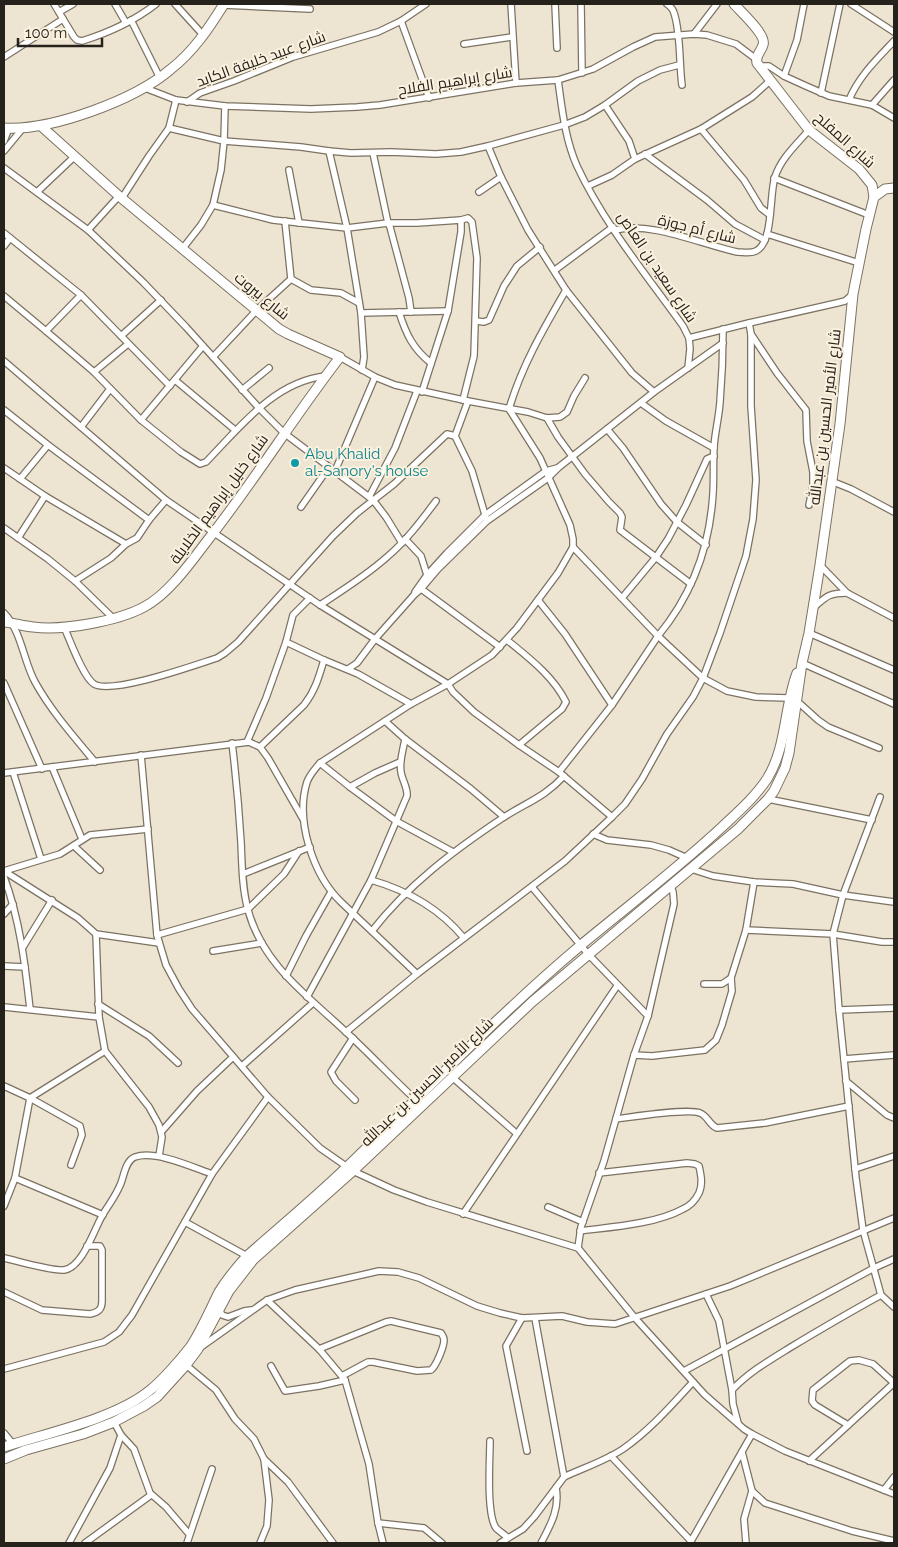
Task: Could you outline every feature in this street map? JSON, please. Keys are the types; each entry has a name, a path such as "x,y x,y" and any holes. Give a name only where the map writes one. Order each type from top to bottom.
{"street":[{"path":"54,4 74,37 82,41 128,22 156,4"},
{"path":"59,12 73,4"},
{"path":"115,4 128,22 160,78"},
{"path":"175,4 204,36"},
{"path":"4,141 7,128 41,126 99,108 145,88 186,56 204,36 224,4 310,9"},
{"name":"شارع عبيد خليفة الكايد","path":"186,102 200,93 293,57 378,32 401,21 426,4"},
{"path":"511,4 516,83"},
{"path":"555,4 557,48"},
{"path":"581,4 582,73"},
{"path":"667,4 674,12 678,34 682,85"},
{"path":"694,34 717,4"},
{"path":"734,4 764,39 764,44 756,60"},
{"path":"784,76 797,40 804,4"},
{"path":"822,93 840,4"},
{"path":"851,4 894,32"},
{"path":"4,57 63,19"},
{"path":"401,21 429,98"},
{"name":"شارع إبراهيم الفلاح","path":"145,88 176,100 225,106 311,108 380,105 516,83 558,80 601,65 655,37 678,34 694,34 719,38 736,44 756,60"},
{"path":"464,44 512,37"},
{"path":"849,100 864,72 894,41"},
{"name":"شارع المفلح","path":"756,60 810,130 859,169 872,185 874,197"},
{"path":"169,128 224,141 329,151 453,153 488,146 564,125 585,117 638,81 660,70 679,65"},
{"path":"762,69 764,66 769,66 784,76 822,93 872,105 894,118"},
{"name":"شارع سعيد بن العاص","path":"558,80 564,125 577,164 588,186 614,228 683,326 689,338 838,303 845,301 853,294"},
{"path":"588,186 612,175 634,159 701,129 752,97 771,80"},
{"path":"872,105 894,80"},
{"path":"88,230 121,197 169,128 176,100"},
{"path":"605,105 629,141 634,159"},
{"path":"183,248 213,205 221,170 225,106"},
{"name":"شارع بيروت","path":"41,126 121,197 288,334 340,357 375,377 395,385 465,401 528,412 547,418"},
{"path":"4,150 23,128"},
{"path":"701,129 744,180 761,208 770,215"},
{"path":"766,237 774,178 779,166 788,154 810,130"},
{"path":"488,146 501,177 528,230 566,290 632,373 654,392"},
{"path":"329,151 347,228 361,312 364,357 362,370"},
{"path":"372,153 411,312"},
{"path":"645,154 707,200 735,224 766,237 859,263"},
{"path":"37,192 74,157"},
{"path":"4,168 88,230 161,300 242,390 284,433 371,498 403,541 421,556 427,575"},
{"path":"289,170 299,223"},
{"path":"479,192 501,177"},
{"path":"774,178 869,215"},
{"path":"874,197 885,189 894,188"},
{"name":"شارع الأمير الحسين بن عبدالله","path":"4,1458 83,1434 114,1422 157,1397 226,1289 253,1260 501,1024 581,945 687,858 740,809 768,778 782,740 808,633 820,565 844,390 853,294 874,197"},
{"path":"213,205 285,221 347,228 470,219 477,258 474,356 465,401 455,436 472,471 486,518"},
{"path":"371,498 396,448 420,391 448,311 461,232 461,220"},
{"path":"285,221 291,279"},
{"name":"شارع أم جوزة","path":"614,228 637,227 662,231 737,252 748,253 756,251 762,246 766,237"},
{"path":"555,270 614,228"},
{"path":"4,233 81,295 128,344 172,383 236,430"},
{"path":"4,246 10,238"},
{"path":"476,321 484,322 489,320 504,286 517,266 540,247"},
{"path":"291,279 311,290 340,293 359,303"},
{"path":"213,357 257,310 291,279"},
{"path":"417,974 331,892 319,873 304,821 305,794 308,782 320,763 411,704 481,664 500,647 558,573 573,547 570,525 540,458 509,409 516,385 529,355 566,290"},
{"path":"46,331 81,295"},
{"path":"4,296 94,372 141,420 181,452 200,464 206,462 236,430 275,395 291,385 325,376"},
{"path":"121,336 161,300"},
{"path":"361,312 448,311"},
{"path":"399,312 405,330 418,351 431,363"},
{"path":"346,1032 417,974 532,887 612,817 625,804 642,779 667,734 703,678 712,657 746,556 753,519 756,480 752,425 751,334 749,323"},
{"path":"372,931 406,892 453,852 504,817 544,794 562,774 612,706 658,636 667,626 692,584 706,545 712,513 714,448 720,401 723,329"},
{"path":"751,334 777,373 806,410 806,441 814,486 810,505"},
{"path":"688,368 689,338"},
{"path":"348,670 357,664 376,638 420,588 486,518 548,478 559,467 654,392 723,343"},
{"path":"94,372 128,344"},
{"path":"141,420 203,346"},
{"name":"شارع خليل إبراهيم الخلايلة","path":"8,622 33,628 64,627 114,619 146,606 159,596 185,569 246,490 284,433 340,357"},
{"path":"4,361 166,500 320,605 448,684 453,692 474,712 562,774 612,817"},
{"path":"242,390 269,368"},
{"path":"335,472 375,377"},
{"path":"586,378 566,412 560,417 547,418 572,457 622,516 620,530 692,584"},
{"path":"81,428 110,389"},
{"path":"641,403 666,421 714,448"},
{"path":"4,410 149,520"},
{"path":"607,429 623,448 661,504 677,522 706,545"},
{"path":"64,627 84,673 94,684 101,686 152,679 217,658 238,642 333,536 371,498 394,484 447,434 455,436"},
{"path":"20,479 48,445"},
{"path":"622,598 656,558 677,522 707,459 714,456"},
{"path":"302,507 329,467"},
{"path":"420,588 427,575 447,553 486,518 546,471 559,467"},
{"path":"4,468 45,496 126,544"},
{"path":"831,481 851,489 894,512"},
{"path":"18,538 45,496"},
{"path":"75,581 111,558 126,544 138,538 149,520 166,500"},
{"path":"320,605 376,566 403,541 436,501"},
{"path":"4,528 75,581 114,619"},
{"path":"573,547 658,636 703,678 727,691 756,697 793,699 828,726 878,748"},
{"path":"820,565 847,593 894,618"},
{"path":"420,588 500,647"},
{"path":"812,609 829,595 847,593"},
{"path":"247,742 266,698 294,613 310,598"},
{"path":"538,600 565,634 612,706"},
{"path":"4,613 38,688 95,762"},
{"path":"808,633 894,670"},
{"path":"507,640 546,675 558,688 566,702 562,709 519,745"},
{"path":"286,642 358,674 411,704"},
{"path":"260,747 311,697 324,660"},
{"path":"802,663 894,704"},
{"path":"357,664 358,674"},
{"path":"4,683 42,769"},
{"name":"شارع الأمير الحسين بن عبدالله","path":"418,1103 452,1077 501,1024 671,886 738,829 768,799 780,781 789,753 793,699"},
{"path":"385,721 504,817"},
{"path":"307,997 370,880 408,794 400,762 405,739"},
{"path":"4,773 247,742 260,747 279,776 304,821"},
{"path":"232,744 243,874 248,909 262,944 274,963 286,976 353,1038 418,1103"},
{"path":"141,755 157,936 166,965 198,1018 268,1097 320,1148 350,1169 394,1190 463,1214 578,1248 635,1318 693,1382 738,1424 752,1434 785,1451 894,1494"},
{"path":"350,787 400,762"},
{"path":"320,763 396,821 453,852"},
{"path":"52,767 82,840"},
{"path":"13,772 41,859"},
{"path":"880,797 842,895 833,934 846,1081 863,1230 881,1295 894,1307"},
{"path":"768,799 872,820"},
{"path":"4,871 60,854 90,835 148,829"},
{"path":"593,834 607,840 660,847 687,858"},
{"path":"74,846 100,870"},
{"path":"243,874 310,847"},
{"path":"157,936 248,909 284,874 299,852"},
{"path":"691,869 713,876 754,882 793,884 842,895 894,902"},
{"path":"4,871 52,900 78,918 96,934 159,944"},
{"path":"4,878 13,904 23,947 30,1009"},
{"path":"370,880 390,885 406,892 445,918 464,938"},
{"path":"634,1056 652,1056 705,1050 716,1040 732,990 731,978 746,930 754,882"},
{"path":"578,1248 580,1231 648,1016 674,904 674,892 671,886"},
{"path":"532,887 588,954 648,1016"},
{"path":"286,976 331,892"},
{"path":"23,947 52,900"},
{"path":"4,914 13,904"},
{"path":"746,930 833,934 882,942 894,942"},
{"path":"96,934 99,1017 106,1051 149,1107 162,1131 162,1144 159,1156"},
{"path":"213,951 262,944"},
{"path":"4,966 25,967"},
{"path":"704,984 722,984 731,978"},
{"path":"463,1214 617,986"},
{"path":"242,1066 313,1003"},
{"path":"98,1004 143,1032 178,1063"},
{"path":"4,1007 99,1017"},
{"path":"839,1010 894,1008"},
{"path":"353,1038 332,1072 336,1081 354,1100"},
{"path":"4,1206 15,1178 30,1098 106,1051"},
{"path":"844,1059 894,1055"},
{"path":"162,1131 197,1091 233,1057"},
{"path":"452,1077 516,1133"},
{"path":"846,1081 887,1115 894,1118"},
{"path":"4,1086 80,1126 82,1135 71,1165"},
{"path":"4,1369 104,1342 119,1332 132,1315 212,1174 268,1097"},
{"path":"616,1119 696,1112 703,1115 712,1127 717,1128 766,1123 849,1106"},
{"path":"4,1258 64,1270 74,1265 88,1246 116,1194 128,1164 131,1159 137,1156 159,1156 212,1174"},
{"path":"855,1169 894,1156"},
{"path":"580,1231 665,1217 685,1209 700,1191 702,1180 699,1166 687,1163 599,1173"},
{"name":"شارع الأمير الحسين بن عبدالله","path":"4,1447 98,1417 128,1404 186,1365 198,1349 218,1309 233,1272 247,1256 350,1169"},
{"path":"15,1178 103,1215"},
{"path":"548,1207 583,1222"},
{"path":"198,1349 267,1300 295,1290 380,1271 398,1272 419,1278 477,1306 500,1313 522,1318 562,1316 610,1325 738,1283 894,1218"},
{"path":"184,1222 247,1256"},
{"path":"4,1292 42,1310 90,1314 97,1312 102,1306 102,1250 100,1246 88,1246"},
{"path":"684,1371 894,1259"},
{"path":"706,1294 719,1321 738,1424"},
{"path":"732,1390 756,1370 837,1319 881,1295"},
{"path":"267,1300 319,1349 343,1378 369,1464 381,1542"},
{"path":"218,1309 222,1315 228,1317 251,1310"},
{"path":"522,1318 506,1346 527,1451"},
{"path":"535,1318 564,1477"},
{"path":"271,1366 286,1391 319,1386 343,1378 364,1364 373,1362 417,1371 431,1370 434,1367 444,1341 441,1333 391,1321 319,1349"},
{"path":"808,1461 848,1425 894,1383 873,1364 858,1360 850,1361 813,1390 812,1401 815,1405 848,1425"},
{"path":"186,1365 216,1390 235,1419 254,1439 264,1459 269,1500 266,1526 260,1543"},
{"path":"500,1543 523,1528 564,1477 611,1456 641,1435 662,1417 693,1382"},
{"path":"114,1422 121,1435 134,1449 152,1495 166,1507 189,1534"},
{"path":"4,1433 13,1444"},
{"path":"611,1456 691,1542 752,1434"},
{"path":"69,1543 110,1468 121,1435"},
{"path":"490,1441 490,1500 492,1517 496,1527 508,1538"},
{"path":"742,1452 752,1491 759,1499 772,1506 852,1531 894,1541"},
{"path":"264,1459 288,1482 333,1543"},
{"path":"187,1543 212,1469"},
{"path":"884,1490 894,1477"},
{"path":"541,1543 554,1518 558,1497 556,1488"},
{"path":"746,1543 744,1519 752,1491"},
{"path":"86,1543 152,1495"},
{"path":"378,1523 424,1528 442,1543"}],"place":[{"name":"Abu Khalid al-Sanory's house","path":"295,463"}]}
